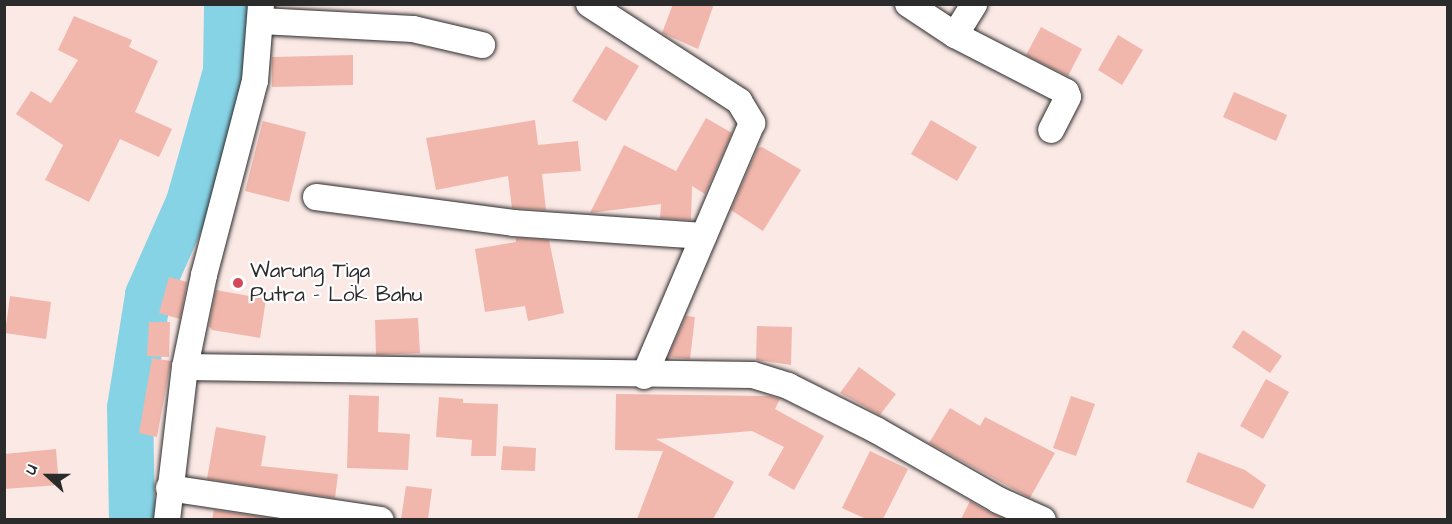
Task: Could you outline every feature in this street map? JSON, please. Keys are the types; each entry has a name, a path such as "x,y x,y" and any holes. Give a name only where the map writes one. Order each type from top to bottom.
{"street":[{"path":"589,4 739,101 752,123 749,137 644,376"},
{"path":"908,4 955,35 1066,92 1068,97 1051,130"},
{"path":"955,35 974,4"},
{"path":"167,519 185,367 204,275 255,81 261,13 413,29 483,45"},
{"path":"316,197 513,223 704,236"},
{"path":"185,367 644,376 716,373 770,379 1043,519"},
{"path":"169,488 381,519"}],"building":[{"path":"673,4 714,4 698,49 662,33"},
{"path":"74,16 132,40 129,47 158,61 135,112 172,129 159,157 120,139 89,202 45,180 63,145 16,114 31,91 51,103 78,60 58,50"},
{"path":"1041,27 1082,49 1068,76 1026,55"},
{"path":"1118,35 1143,50 1122,85 1098,70"},
{"path":"606,46 639,66 606,121 572,101"},
{"path":"353,55 353,85 272,87 272,57"},
{"path":"1234,92 1287,115 1276,141 1223,117"},
{"path":"706,118 732,133 705,194 692,186 691,220 660,218 661,204 590,213 624,145 676,171"},
{"path":"535,120 538,145 578,141 581,171 542,174 546,210 512,208 508,176 436,190 426,138"},
{"path":"931,120 977,147 957,181 911,154"},
{"path":"263,121 306,132 289,202 245,191"},
{"path":"762,147 801,170 763,231 731,210 758,148"},
{"path":"516,238 549,240 564,313 528,321 525,306 485,312 475,249 516,242"},
{"path":"169,277 187,282 180,319 159,313"},
{"path":"216,290 266,299 260,338 212,330 209,326"},
{"path":"10,296 51,302 46,339 5,333"},
{"path":"686,316 695,317 690,359 668,357"},
{"path":"418,318 420,353 376,355 375,320"},
{"path":"149,322 170,322 169,357 147,356"},
{"path":"757,326 792,327 791,365 756,360"},
{"path":"1243,330 1282,356 1270,373 1232,347"},
{"path":"152,358 171,361 157,437 139,433"},
{"path":"859,367 896,394 880,415 840,393"},
{"path":"1266,379 1289,392 1263,439 1240,426"},
{"path":"616,394 770,396 780,399 775,409 824,436 794,490 768,475 784,447 752,431 656,439 734,482 713,519 637,519 663,451 615,450"},
{"path":"349,395 379,396 378,432 410,434 408,470 347,468"},
{"path":"1071,396 1095,404 1076,456 1053,448"},
{"path":"439,397 463,399 463,403 498,404 496,456 471,456 472,440 436,437"},
{"path":"950,408 980,426 985,417 1055,453 1030,498 929,443"},
{"path":"216,427 266,436 261,466 338,474 335,498 207,479"},
{"path":"503,446 536,448 535,471 501,470"},
{"path":"56,449 59,485 4,489 4,454"},
{"path":"870,451 908,469 883,519 866,519 842,508"},
{"path":"1198,452 1245,470 1266,485 1253,509 1186,482"},
{"path":"406,486 432,489 428,519 401,519"},
{"path":"970,501 991,513 1005,519 961,519"},
{"path":"214,510 277,519 212,519"}],"waterway":[{"path":"132,520 130,408 148,295 189,202 226,71 227,4"}],"place":[{"name":"Warung Tiga Putra - Lok Bahu","path":"238,283"}]}
